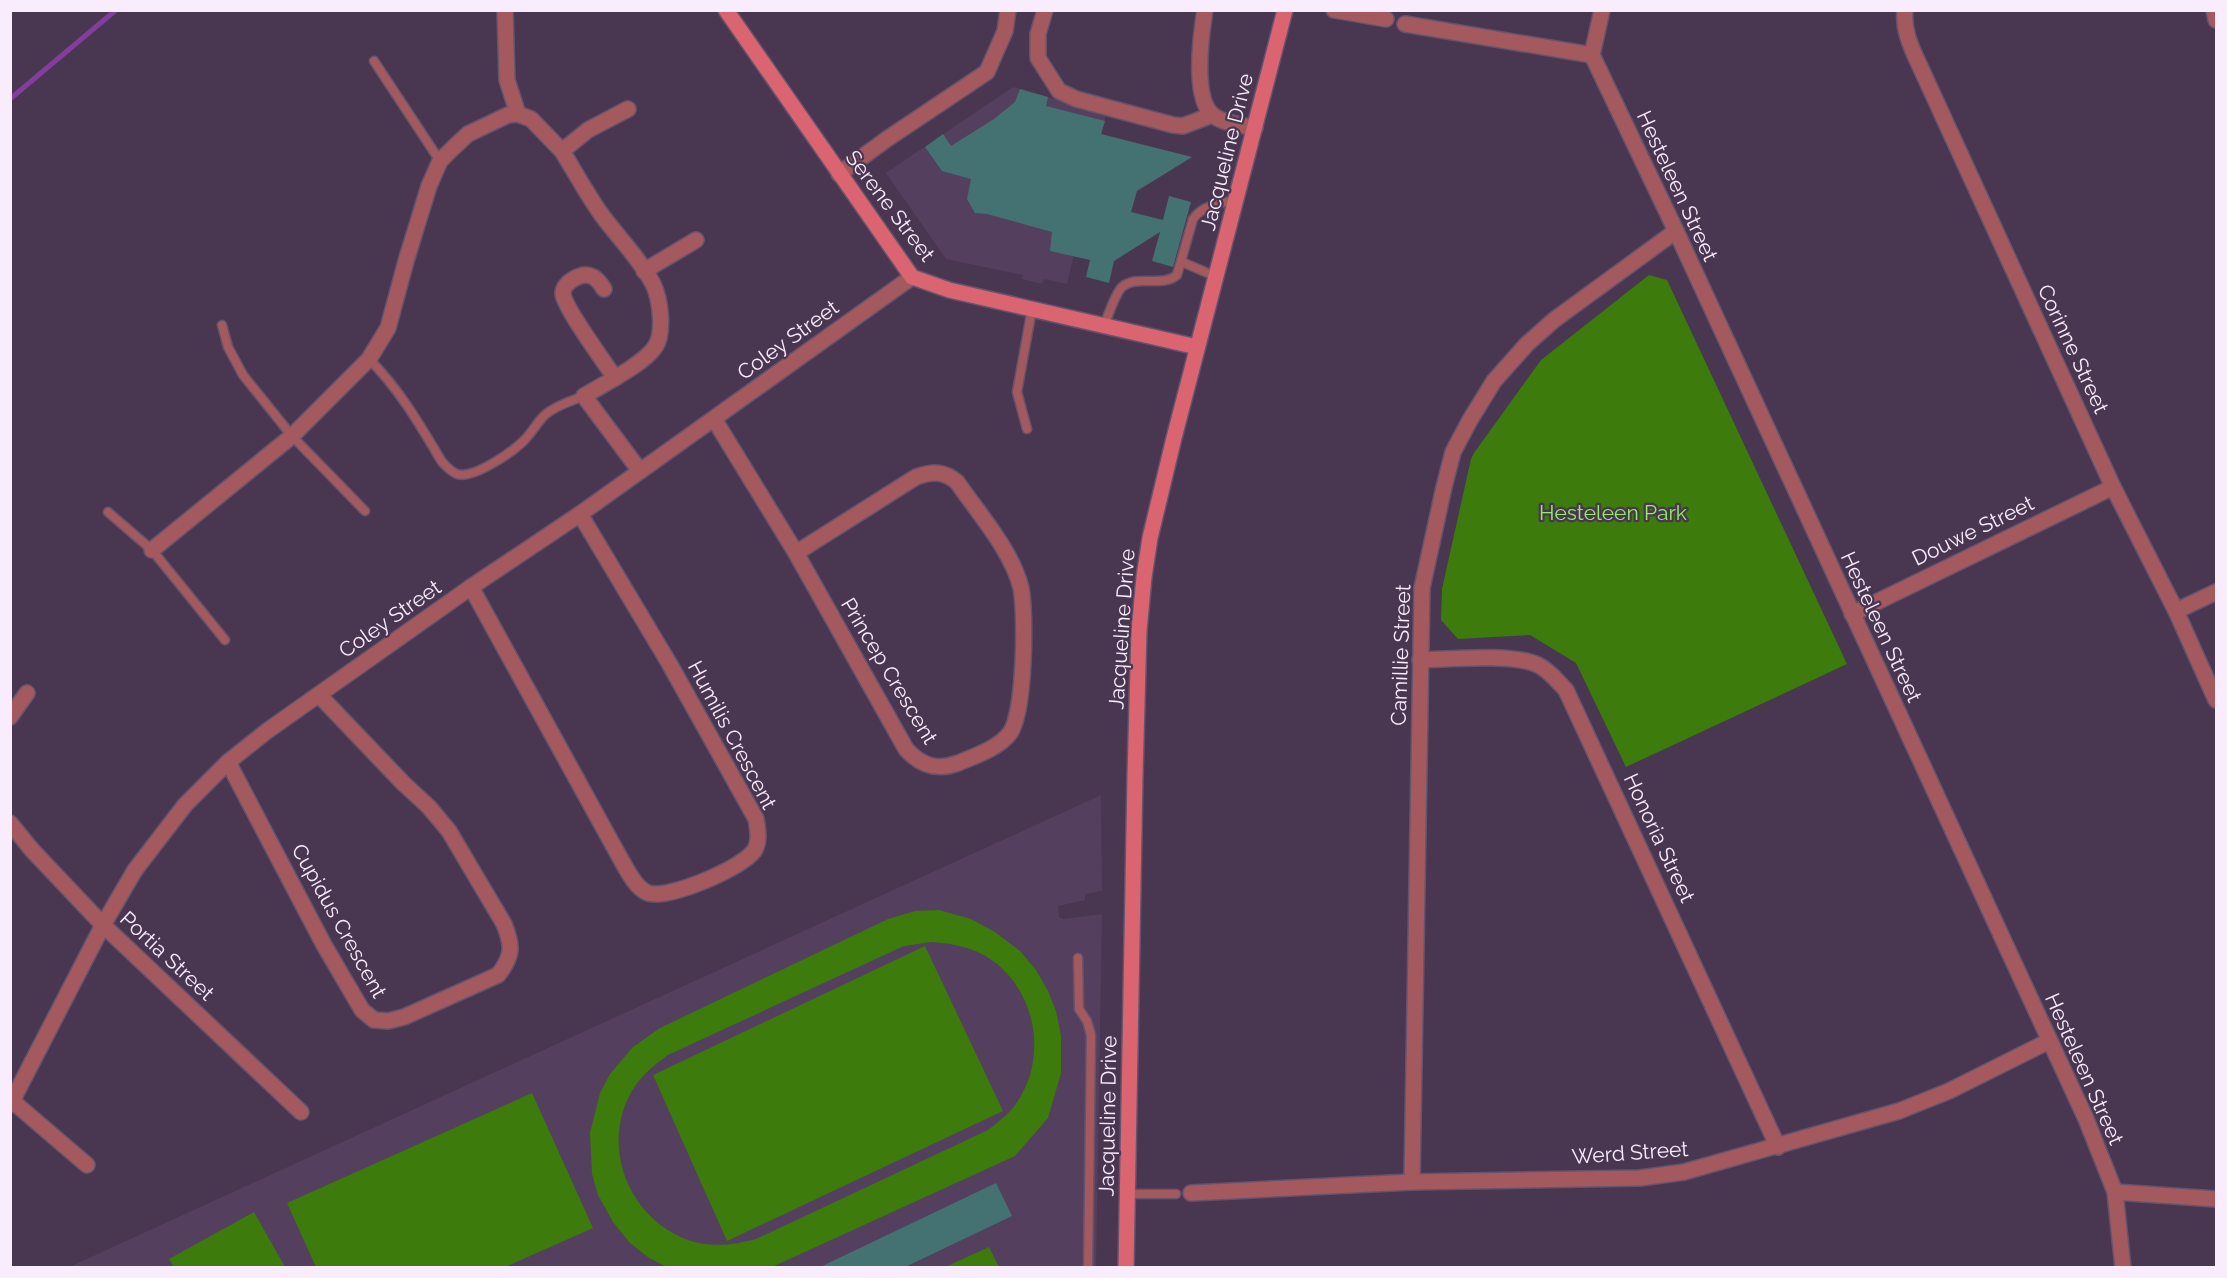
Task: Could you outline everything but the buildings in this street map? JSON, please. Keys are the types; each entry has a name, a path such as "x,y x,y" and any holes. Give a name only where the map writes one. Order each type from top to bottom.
{"street":[{"path":"505,10 507,80 518,114"},
{"name":"Serene Street","path":"726,10 912,277 949,290 1197,348"},
{"path":"839,174 886,139 987,72 1005,31 1008,10"},
{"path":"1045,10 1038,34 1038,58 1059,91 1076,99 1173,125 1183,126 1212,115"},
{"path":"1205,10 1201,47 1203,96 1207,109 1220,119 1255,128"},
{"name":"Jacqueline Drive","path":"1126,1268 1139,631 1150,538 1285,10"},
{"path":"1334,10 1386,20"},
{"path":"1405,24 1592,55 1602,10"},
{"name":"Corinne Street","path":"1905,10 1907,38 2114,487 2176,611 2217,700"},
{"path":"2214,10 2217,20"},
{"name":"Hesteleen Street","path":"1592,55 1676,231 2086,1119 2115,1192 2122,1268"},
{"path":"562,152 588,130 628,109"},
{"path":"152,550 292,436 369,359 388,328 409,250 429,186 440,161 468,134 508,116 518,114 531,119 562,152 600,213 653,285 660,316 656,346 615,378 584,396 640,471"},
{"name":"Camillie Street","path":"1412,1182 1422,588 1453,452 1494,381 1527,344 1554,320 1676,231"},
{"path":"644,271 696,240"},
{"path":"604,289 600,282 587,275 567,283 563,289 563,295 615,378"},
{"name":"Coley Street","path":"11,1102 103,925 135,870 185,805 228,762 267,731 714,420 912,277"},
{"name":"Princep Crescent","path":"714,420 796,553 906,749 914,759 924,765 949,766 993,747 1010,733 1018,709 1022,685 1023,604 1021,590 1010,560 957,482 950,476 940,472 916,477 796,553"},
{"name":"Douwe Street","path":"1852,614 2114,487"},
{"name":"Humilis Crescent","path":"471,587 619,856 631,876 645,892 658,895 674,893 746,860 756,849 758,833 756,819 669,663 580,514"},
{"path":"2176,611 2217,592"},
{"name":"Honoria Street","path":"1420,660 1488,659 1529,662 1549,672 1566,690 1778,1146"},
{"path":"10,717 27,693"},
{"name":"Cupidus Crescent","path":"228,762 324,945 362,1010 374,1020 388,1021 404,1017 498,975 507,964 511,951 510,939 498,914 449,831 429,807 319,695"},
{"name":"Portia Street","path":"10,823 32,850 103,925 301,1112"},
{"name":"Werd Street","path":"1183,1193 1412,1182 1650,1177 1684,1172 1899,1111 1948,1091 2049,1041"},
{"path":"11,1102 87,1165"},
{"path":"2115,1192 2217,1199"}],"lane":[{"path":"374,61 440,161"},
{"path":"1104,326 1121,288 1134,282 1171,280 1177,275 1193,219 1198,212 1216,204 1237,200"},
{"path":"1182,262 1217,277"},
{"path":"1027,429 1017,392 1032,309"},
{"path":"222,325 228,347 243,375 292,436 365,511"},
{"path":"369,359 390,380 406,401 442,462 458,475 471,473 486,466 527,437 546,414 560,405 584,396"},
{"path":"108,512 152,550 225,640"},
{"path":"1078,958 1079,1010 1087,1021 1091,1035 1088,1268"},
{"path":"1128,1194 1183,1193"}],"shaded area":[{"path":"1013,87 1106,114 1067,284 1044,279 1042,284 1022,279 1023,275 946,259 886,173"},
{"path":"1101,795 1102,891 1085,894 1085,900 1058,906 1059,917 1063,919 1102,914 1096,1267 67,1268"}],"green space":[{"name":"Hesteleen Park","path":"1649,275 1667,280 1847,664 1626,767 1576,663 1530,635 1458,639 1441,620 1442,589 1474,453 1541,360"},
{"path":"939,910 971,919 995,932 1020,951 1036,970 1056,1011 1061,1036 1061,1073 1048,1118 1015,1156 772,1267 667,1267 649,1258 630,1243 613,1222 598,1195 592,1174 590,1133 600,1093 610,1074 633,1047 660,1028 888,919 915,911","holes":["931,942 950,944 980,953 999,966 1014,982 1025,1000 1032,1021 1034,1043 1032,1065 1026,1086 1006,1115 988,1130 756,1239 722,1245 705,1244 688,1240 667,1229 649,1215 635,1196 625,1176 619,1154 619,1131 624,1108 635,1086 646,1073 668,1055 904,946"]},
{"path":"925,946 1003,1111 727,1241 653,1075"},
{"path":"532,1093 593,1228 505,1267 316,1267 287,1203"},
{"path":"254,1212 285,1267 174,1267 169,1259"},
{"path":"989,1247 999,1267 945,1267"}],"waterway":[{"path":"10,99 116,10"}]}
